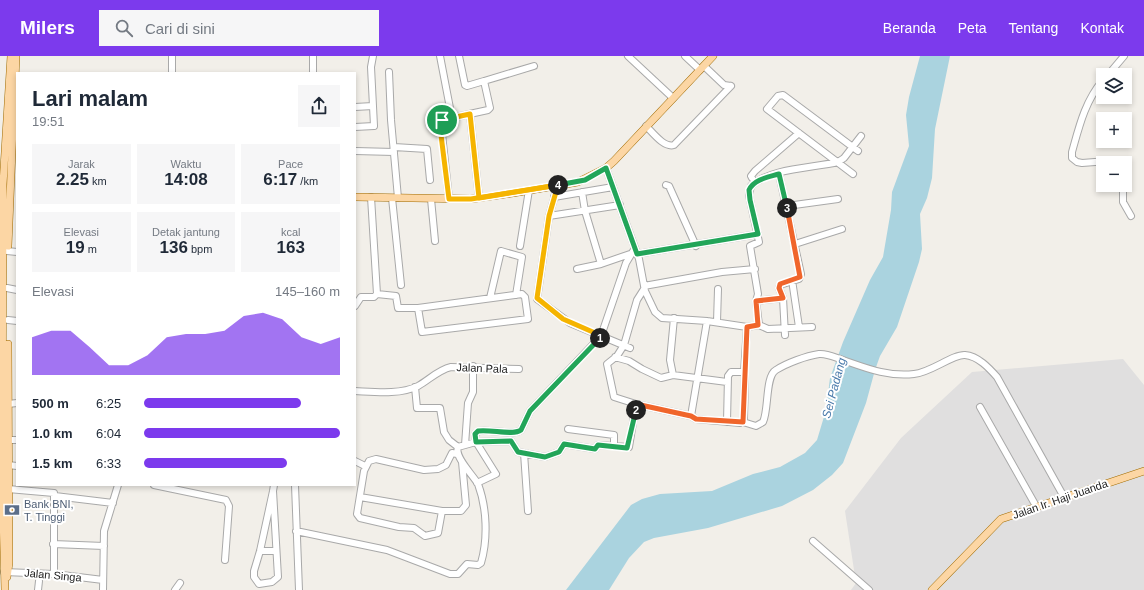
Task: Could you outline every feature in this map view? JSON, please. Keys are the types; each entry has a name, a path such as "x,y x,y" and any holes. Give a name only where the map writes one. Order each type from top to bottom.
{"main road":[{"path":"3,588 6,572 1,505 3,475 1,393 11,56"},
{"path":"4,548 8,489 3,475 8,465 8,404 4,320 7,288 7,185 15,106 16,56"},
{"path":"356,197 371,196 431,199 479,198 585,180 606,168 713,56"},
{"name":"Jalan Ir. Haji Juanda","path":"932,590 1001,519 1144,471"}],"street":[{"path":"172,56 172,72"},
{"path":"313,56 313,72"},
{"path":"356,127 374,126 371,67 373,56"},
{"path":"440,56 450,108 442,120 441,135 449,199"},
{"path":"459,56 464,85 467,86 534,66"},
{"path":"628,56 673,98"},
{"path":"646,126 670,146 680,140 731,86 724,85 686,56"},
{"path":"1114,68 1124,56"},
{"path":"390,72 395,198 401,285"},
{"path":"442,120 488,110 490,108 484,81"},
{"path":"1096,88 1083,113 1072,152 1072,158 1082,162 1096,161"},
{"path":"853,174 767,109 778,96 784,95 855,149"},
{"path":"356,107 373,106"},
{"path":"470,114 479,198"},
{"path":"752,178 751,176 755,171 799,133"},
{"path":"758,325 756,301 758,294 750,246 758,243 758,234 749,190 754,183 779,174 838,162 855,149 861,136"},
{"path":"356,151 428,149 430,180"},
{"path":"606,168 620,205 644,288 655,312 662,318 717,322 747,327 758,325 768,329 812,327"},
{"path":"779,174 801,274 799,279 780,284 779,288 783,298 785,335"},
{"path":"558,185 549,216 537,298 563,319 627,347"},
{"path":"666,185 669,186 677,201 696,246"},
{"path":"554,197 613,187"},
{"path":"520,246 529,190"},
{"path":"582,192 585,211 601,264"},
{"path":"1123,192 1123,202 1131,216"},
{"path":"371,196 377,294"},
{"path":"431,199 435,241"},
{"path":"787,206 838,199"},
{"path":"549,216 620,205"},
{"path":"795,244 842,230"},
{"path":"577,269 601,264 634,252 696,246 758,234"},
{"path":"7,251 16,252"},
{"path":"490,298 499,254 501,251 522,257 516,295"},
{"path":"477,483 496,474 476,442 475,434 478,431 498,430 512,434 521,430 530,411 602,336 634,252"},
{"path":"755,269 722,272 644,288 637,300 627,347 607,364 612,394 614,397 636,404 691,416 696,419 743,422 756,426 763,422 765,418 770,376 776,370 819,354 828,355 886,374 915,374 929,370 964,354 984,363 997,377 1064,497"},
{"path":"792,280 799,327"},
{"path":"7,288 16,290"},
{"path":"717,322 718,289"},
{"path":"356,304 361,297 374,297 377,294 396,296 398,308 418,308 522,294 525,297 527,319 422,332 418,308"},
{"path":"756,301 783,298"},
{"path":"673,375 670,360 674,318"},
{"path":"4,320 16,321"},
{"path":"691,416 696,377 707,321"},
{"path":"743,422 747,327"},
{"path":"616,357 629,361 661,378 673,375 727,382"},
{"path":"465,446 468,403 473,392 474,366"},
{"name":"Jalan Pala","path":"356,391 401,391 415,387 446,368 474,366 496,369 519,369"},
{"path":"727,422 727,382 731,372 744,372"},
{"path":"296,530 387,550 455,575 461,572 467,564 478,565 481,563 485,549 484,517 477,483 444,432 442,410 440,408 417,408 415,387"},
{"path":"8,404 16,403"},
{"path":"598,445 629,447 636,404"},
{"path":"980,407 1036,506"},
{"path":"568,429 615,435 614,446"},
{"path":"442,511 438,533 425,536 414,528 399,527 360,518 358,514 365,466 369,461 376,459 431,470 446,465 452,453 476,442 511,441 516,450 545,457 559,452 564,444 595,449 598,445 598,432"},
{"path":"8,440 16,440"},
{"path":"524,453 528,511"},
{"path":"360,497 442,511 461,511 466,505 462,461"},
{"path":"356,462 365,466"},
{"path":"8,465 16,466"},
{"path":"103,590 104,531 118,486"},
{"path":"159,486 226,500 229,506 225,560"},
{"path":"295,486 299,590"},
{"path":"274,488 278,577 272,582 258,584 254,577 274,488"},
{"path":"8,489 53,492 55,496 113,503"},
{"path":"54,574 53,544 55,496"},
{"path":"812,541 869,590"},
{"path":"53,544 104,546"},
{"path":"260,551 276,551"},
{"name":"Jalan Singa","path":"6,572 54,574 103,580"},
{"path":"38,590 39,581"},
{"path":"175,590 180,583"}],"shaded area":[{"path":"1123,359 1144,385 1144,590 851,590 856,583 845,511 901,438 972,372"}],"water":[{"name":"Sei Padang","path":"920,56 950,56 935,129 932,178 927,198 920,214 922,249 897,327 880,356 866,403 843,463 832,475 813,490 782,506 708,528 654,538 644,542 629,558 609,590 566,590 631,505 642,499 660,494 712,491 753,474 780,467 805,453 817,440 826,410 830,378 843,342 870,280 883,257 891,210 892,192 909,146 906,115 909,97"}],"place":[{"name":"Bank BNI, T. Tinggi","path":"12,510"}],"route":[{"path":"442,120 441,135 449,199 471,199 513,193 558,185 549,216 536,295 538,300 563,319 602,336 530,411 521,430 512,434 498,430 478,431 475,434 476,442 511,441 514,448 518,452 540,457 549,456 559,452 564,444 595,449 598,445 627,448 629,447 636,404 691,416 696,419 743,422 747,327 758,325 756,301 783,298 779,288 780,284 782,282 799,279 801,274 779,174 754,183 749,190 748,195 758,234 715,243 637,254 606,168 585,180 578,182 563,184 513,193 479,198 478,171 470,114 442,120"}]}
